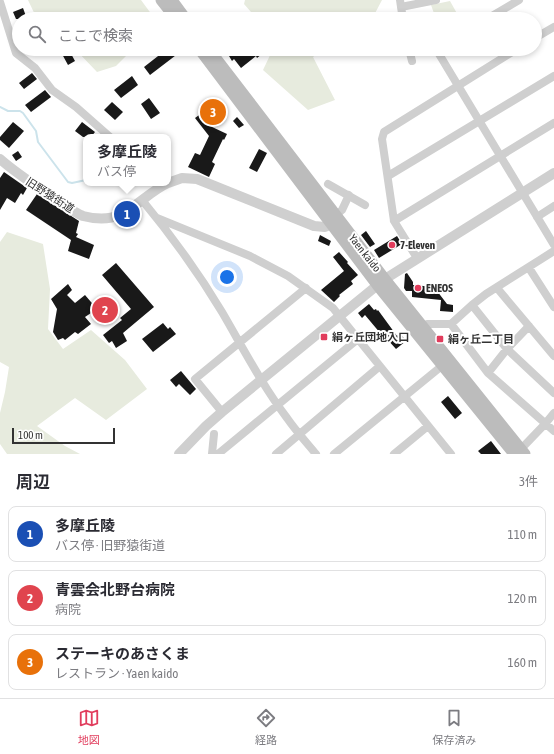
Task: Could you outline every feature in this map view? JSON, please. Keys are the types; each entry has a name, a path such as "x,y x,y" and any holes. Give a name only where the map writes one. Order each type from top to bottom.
{"main road":[{"path":"161,0 170,12"},
{"path":"172,0 181,12"},
{"name":"Yaen kaido","path":"205,56 336,220"},
{"name":"Yaen kaido","path":"214,56 443,365 516,453"},
{"name":"Yaen kaido","path":"381,282 422,326 516,453"}],"street":[{"path":"400,3 436,0"},
{"path":"499,12 519,0"},
{"path":"0,2 12,40"},
{"path":"542,34 554,27"},
{"path":"21,56 35,68 52,90 76,107 107,134"},
{"path":"411,56 412,61"},
{"path":"440,56 554,245"},
{"path":"418,258 394,221 382,138 384,132 505,56"},
{"path":"388,176 554,76"},
{"path":"394,221 554,123"},
{"name":"旧野猿街道","path":"0,159 72,210 90,217 103,218 118,216 162,186"},
{"path":"179,454 222,412 381,282 554,173"},
{"name":"旧野猿街道","path":"171,182 182,178 197,179 319,227 325,227 336,220"},
{"path":"328,184 365,204"},
{"path":"336,220 349,196"},
{"path":"142,200 197,273 222,312 261,380 278,405 316,454"},
{"path":"537,217 554,206"},
{"path":"157,218 250,256 288,276 333,308 451,454"},
{"path":"422,326 427,324 451,324 472,305 554,251"},
{"path":"529,268 554,307"},
{"path":"222,412 195,378 306,288"},
{"path":"497,288 554,356"},
{"path":"472,305 507,349 554,393"},
{"path":"451,324 488,373 554,431"},
{"path":"488,373 507,349 529,326"},
{"path":"218,454 358,339"},
{"path":"334,454 443,365"},
{"path":"276,454 380,366"},
{"path":"516,453 554,413"},
{"path":"394,454 428,426"},
{"path":"212,454 214,434"}],"shaded area":[{"path":"28,0 141,0 150,12 34,12"},
{"path":"245,0 382,0 376,12 251,12 244,4"},
{"path":"450,1 456,12 434,12 431,5"},
{"path":"82,56 126,56 116,66 97,72"},
{"path":"270,56 314,56 313,57 335,100 308,110 263,70"},
{"path":"7,232 43,244 50,289 48,329 63,349 91,330 125,360 147,389 106,420 75,398 37,426 65,446 80,454 7,454 0,444 0,413 9,367 0,362 0,242"}],"building":[{"path":"23,8 24,12 13,12"},
{"path":"63,56 72,56 75,61 68,65"},
{"path":"158,56 175,56 150,75 144,67"},
{"path":"229,56 256,56 241,68 234,59 232,61"},
{"path":"32,73 37,79 24,89 19,83"},
{"path":"132,76 138,85 121,98 114,90"},
{"path":"45,90 51,97 31,112 25,105"},
{"path":"149,98 160,113 151,119 141,104"},
{"path":"214,101 225,115 210,126 227,134 212,162 215,164 209,177 188,167 195,153 200,155 209,136 195,118 210,107 208,105"},
{"path":"112,102 123,112 115,120 104,110"},
{"path":"237,117 244,125 239,128 233,121"},
{"path":"13,122 24,131 9,148 0,140 0,137"},
{"path":"82,122 95,132 93,134 83,134 83,137 75,131"},
{"path":"259,149 267,153 257,172 249,168"},
{"path":"18,151 22,157 16,161 12,155"},
{"path":"4,172 27,188 23,195 21,193 15,203 7,198 0,210 0,178"},
{"path":"37,194 79,221 76,233 78,234 76,237 94,245 89,259 68,251 71,240 26,210"},
{"path":"366,231 375,244 370,247 361,235"},
{"path":"320,235 331,241 329,246 318,241"},
{"name":"7-Eleven","path":"397,236 402,244 379,258 374,250"},
{"path":"339,252 358,275 351,281 353,284 339,295 340,296 334,302 321,290 344,271 333,257"},
{"path":"116,263 154,307 123,333 127,341 116,348 112,341 109,343 103,335 122,320 120,318 131,309 102,275"},
{"path":"407,273 413,282 413,285 434,287 447,304 453,305 453,312 440,311 441,300 412,297 412,291 406,291 404,288 405,274"},
{"path":"68,284 72,290 67,295 75,303 85,295 97,309 85,317 91,324 78,334 75,332 65,340 63,338 58,340 53,332 57,309 51,299"},
{"path":"369,304 374,310 378,310 397,336 400,333 406,341 396,349 387,339 386,340 365,315 362,318 358,313"},
{"path":"163,323 168,329 170,327 176,334 153,352 142,339"},
{"path":"181,371 196,389 190,395 179,384 176,387 170,380"},
{"path":"448,396 462,413 455,419 441,402"},
{"path":"491,441 501,454 481,454 478,451"}],"waterway":[{"path":"0,107 8,111 20,111 23,113 36,131 38,142 68,182 72,183 83,181"}],"place":[{"name":"ステーキのあさくま","path":"213,112"},
{"name":"多摩丘陵","path":"127,214"},
{"name":"7-Eleven","path":"392,245"},
{"name":"ENEOS","path":"418,288"},
{"name":"青雲会北野台病院","path":"105,310"},
{"name":"絹ヶ丘団地入口","path":"324,337"},
{"name":"絹ヶ丘二丁目","path":"440,339"}]}
